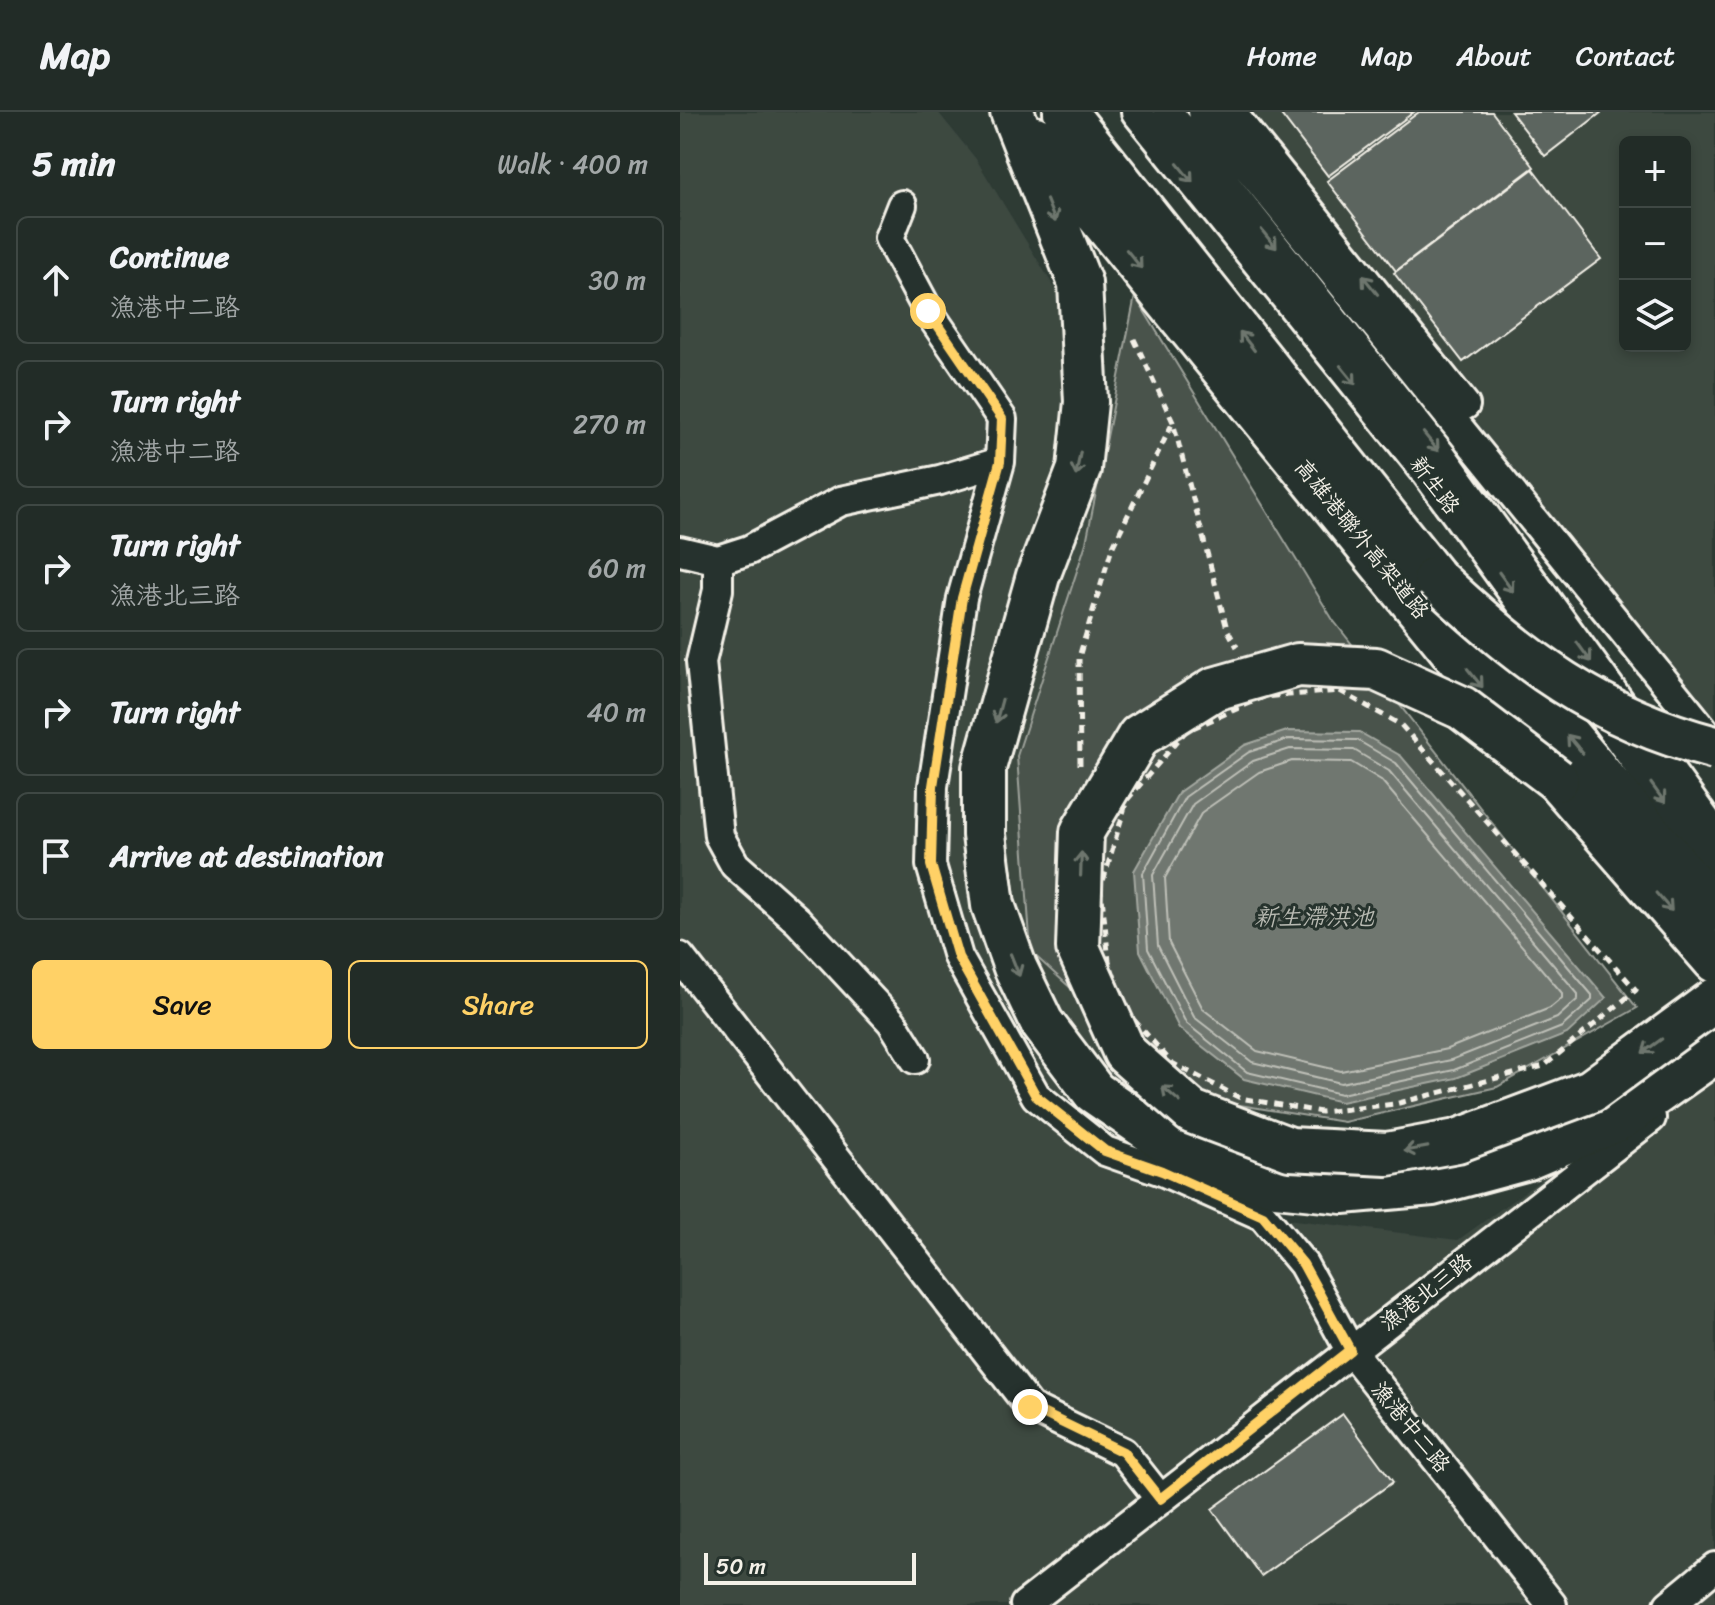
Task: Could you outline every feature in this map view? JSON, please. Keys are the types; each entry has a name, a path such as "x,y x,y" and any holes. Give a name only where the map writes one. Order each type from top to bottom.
{"highway":[{"name":"高雄港聯外高架道路","path":"1013,112 1557,780 1715,961"},
{"path":"1013,112 1080,283 1086,402 1079,469 1038,576 984,768 984,835 993,905 1015,967 1050,1035 1094,1092 1187,1156 1276,1185 1343,1192 1432,1184 1528,1158 1620,1119 1715,1052"},
{"name":"高雄港聯外高架道路","path":"1065,112 1435,578 1715,910"},
{"path":"1435,578 1505,643 1580,695 1656,731 1715,746"},
{"path":"1557,780 1462,708 1376,669 1298,665 1214,689 1139,736 1082,832 1078,948 1125,1053 1192,1112 1290,1149 1387,1154 1457,1141 1591,1091 1715,1000"}],"street":[{"name":"新生路","path":"1136,112 1424,470 1715,871"},
{"name":"新生路","path":"1168,112 1442,456 1715,833"},
{"path":"1203,112 1715,746"},
{"path":"1231,112 1715,719"},
{"name":"漁港中二路","path":"902,205 889,238 928,311 1002,419 1000,462 962,598 933,786 931,865 958,957 1036,1096 1105,1151 1162,1171 1263,1216 1303,1264 1350,1350 1552,1605"},
{"path":"680,551 718,560 749,550 841,501 940,480 1000,462"},
{"path":"718,560 718,590 701,662 719,836 735,865 798,921 892,1022 915,1059"},
{"path":"680,957 1030,1407 1123,1452 1160,1499"},
{"name":"漁港北三路","path":"1025,1605 1715,1069"},
{"path":"1669,1605 1715,1567"}],"path":[{"path":"1134,339 1173,422 1227,629 1242,656"},
{"path":"1084,777 1079,762 1079,657 1112,548 1173,422"},
{"path":"1256,683 1264,697"},
{"path":"1340,691 1401,725 1636,990 1544,1066 1395,1104 1321,1112 1240,1098 1172,1063 1127,1012 1109,961 1101,888 1110,849 1127,800 1186,731 1264,697 1340,691"},
{"path":"1105,835 1110,849"}],"shaded area":[{"path":"680,112 938,112 976,159 1095,354 1176,591 1173,1133 1263,1216 1458,1240 1715,1054 1715,1605 680,1605"},
{"path":"1231,112 1715,112 1715,723"},
{"path":"1135,296 1333,620 1637,1008 1497,1087 1344,1122 1191,1097 1031,952 1017,756 1086,543"}],"water":[{"name":"新生滯洪池","path":"1287,731 1359,732 1401,756 1606,998 1567,1034 1456,1078 1341,1102 1244,1079 1179,1028 1140,951 1134,871 1179,792 1245,745"}],"building":[{"path":"1279,112 1414,112 1328,176"},
{"path":"1419,112 1492,112 1534,167 1396,271 1327,181"},
{"path":"1511,112 1602,112 1545,156"},
{"path":"1533,169 1601,259 1463,362 1394,273"},
{"path":"1343,1414 1393,1482 1261,1576 1212,1509"}],"route":[{"path":"928,311 1002,419 1000,462 962,598 933,786 931,865 958,957 1036,1096 1105,1151 1162,1171 1263,1216 1303,1264 1350,1350 1160,1499 1123,1452 1030,1407"}]}
